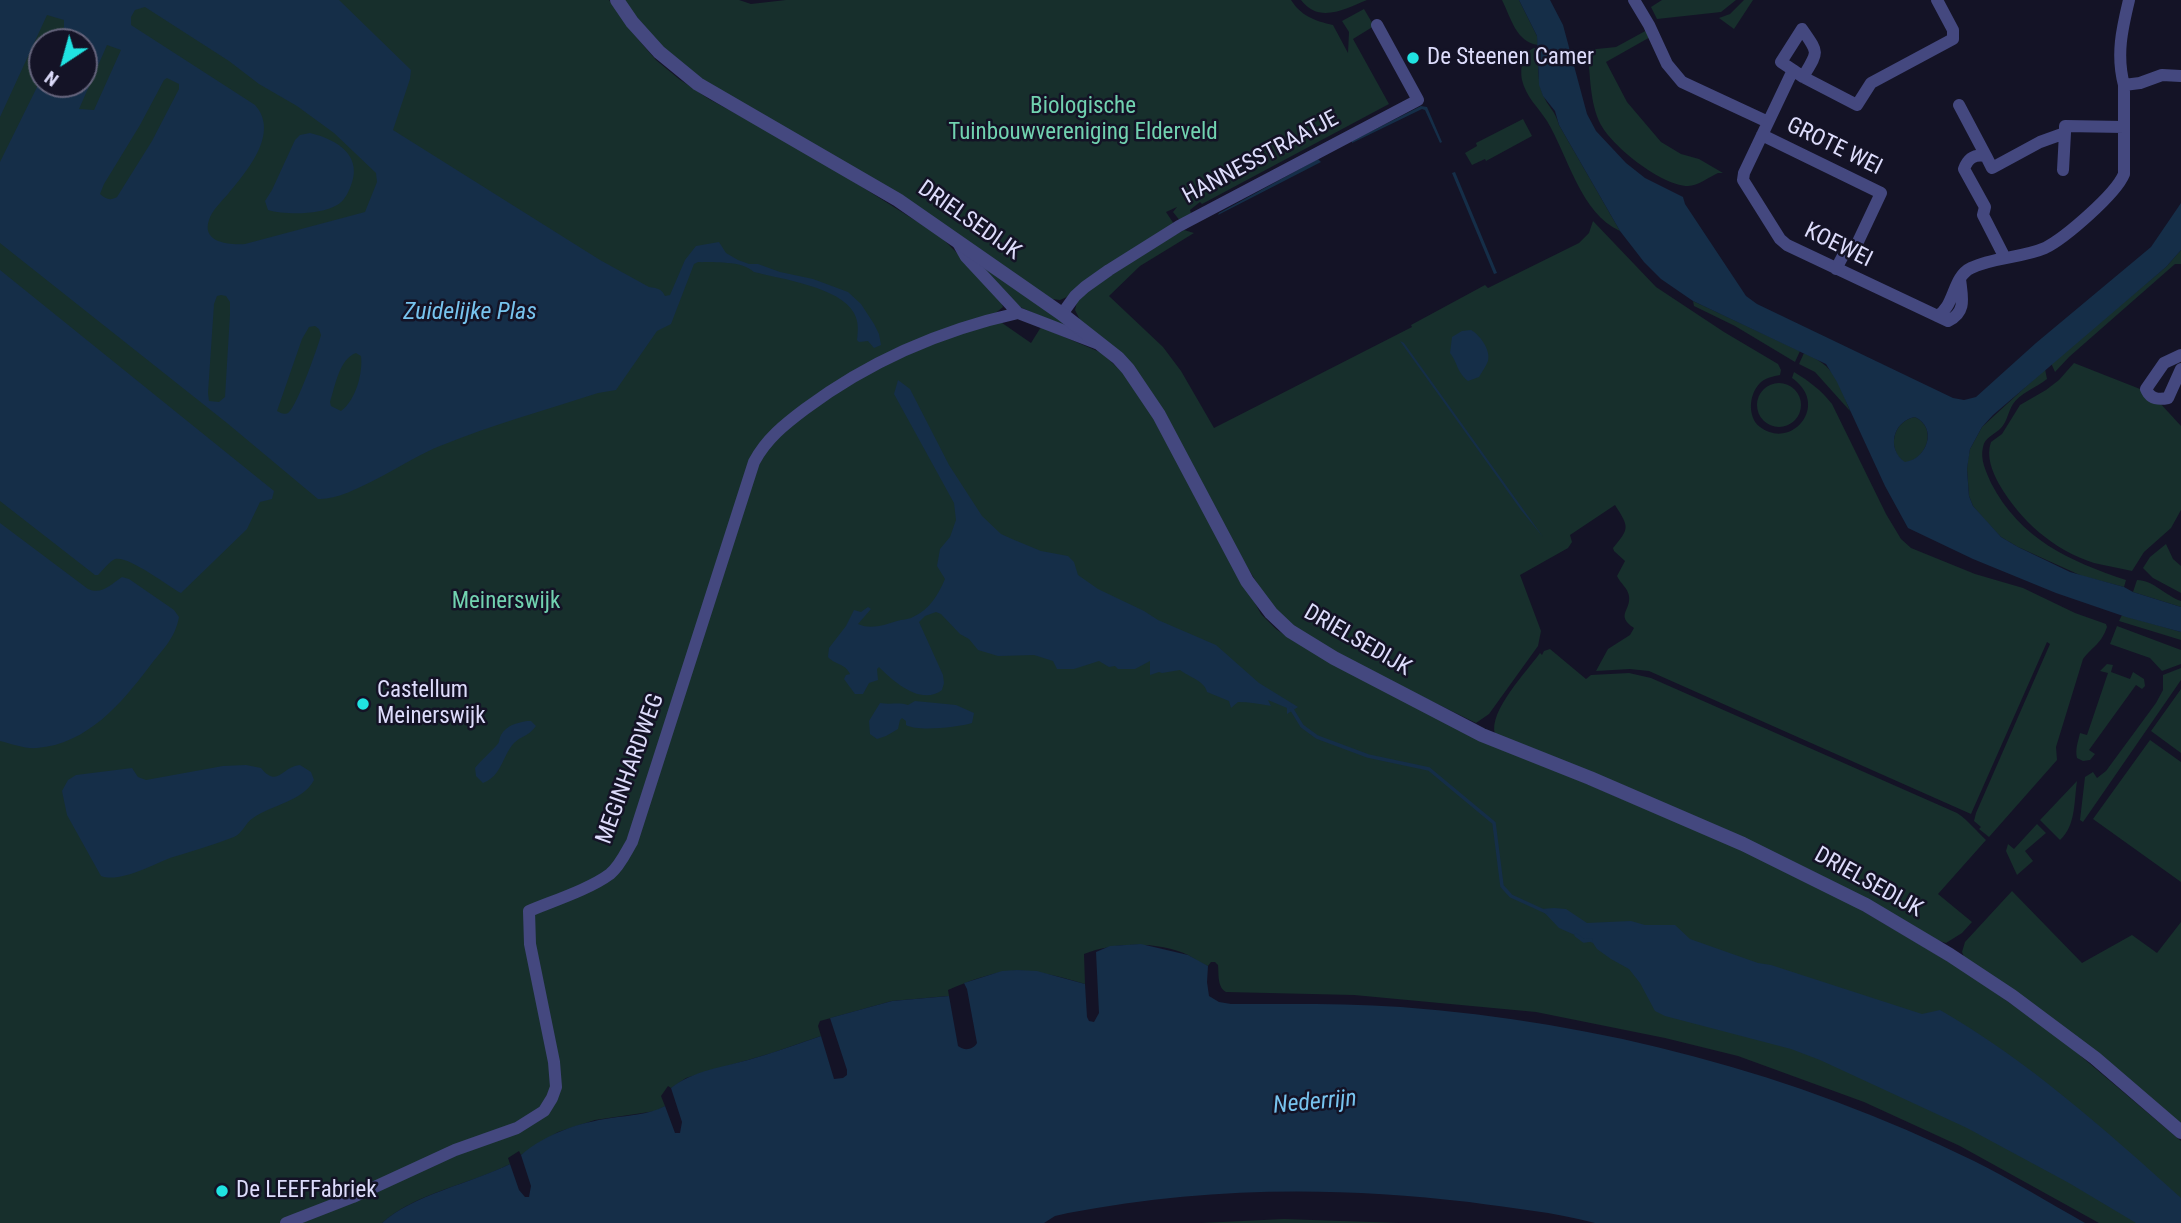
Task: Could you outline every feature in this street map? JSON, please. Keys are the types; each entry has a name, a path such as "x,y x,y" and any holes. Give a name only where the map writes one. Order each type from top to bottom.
{"street":[{"name":"DRIELSEDIJK","path":"617,0 632,22 659,52 698,84 870,183 957,240 1103,345 1128,369 1145,392 1247,581 1271,613 1290,631 1334,658 1482,735 1600,782 1743,844 1866,905 2012,996 2095,1058 2181,1132"},
{"path":"1634,0 1667,64 1682,82 1768,122"},
{"name":"KOEWEI","path":"1937,0 1953,30 1953,39 1871,83 1857,105 1798,73 1768,122 1742,180 1780,239 1836,270 1948,321 1961,311 1960,279 1970,268 2043,248 2054,242 2090,214 2120,183 2124,174 2124,85 2120,71 2120,36 2129,0"},
{"name":"HANNESSTRAATJE","path":"1062,314 1085,287 1179,226 1418,100 1377,25"},
{"path":"2124,85 2140,83 2162,75 2181,76"},
{"path":"1959,104 1992,168 2040,142 2064,133"},
{"path":"2063,170 2065,126 2124,127"},
{"name":"GROTE WEI","path":"1762,135 1881,193 1856,246 1847,248 1836,270"},
{"path":"1986,156 1971,157 1964,169 1985,207 1983,215 2005,258"},
{"path":"957,240 966,257 1018,313 1103,345"},
{"name":"MEGINHARDWEG","path":"286,1223 353,1197 455,1150 517,1128 544,1111 556,1087 554,1062 530,944 529,911 567,896 609,874 632,842 754,462 762,447 789,421 848,379 908,348 956,329 1018,313"},
{"path":"2181,355 2164,363 2146,388 2148,393 2157,399 2168,398 2181,369"}],"green space":[{"name":"Meinerswijk","path":"0,0 609,0 656,60 679,79 709,99 808,153 940,236 998,294 1003,307 992,316 1031,343 1041,327 1102,353 1127,377 1141,396 1261,614 1276,629 1295,642 1533,761 1740,849 1851,904 1961,969 2056,1035 2181,1141 2181,1223 2099,1223 1960,1146 1864,1102 1738,1056 1536,1012 1354,995 1226,992 1220,984 1218,965 1215,962 1208,966 1188,955 1164,947 1122,945 1084,954 1085,984 1030,971 1001,972 948,990 949,996 892,1001 820,1021 818,1026 821,1036 686,1078 671,1088 668,1086 661,1096 665,1106 656,1111 595,1120 558,1132 521,1155 519,1151 508,1158 510,1164 427,1196 396,1212 382,1223 0,1223"},
{"name":"Biologische Tuinbouwvereniging Elderveld","path":"622,0 739,0 751,4 786,0 1291,0 1309,17 1333,25 1348,53 1349,32 1342,21 1364,9 1374,26 1353,39 1389,104 1202,204 1200,202 1181,222 1173,212 1177,207 1166,212 1174,224 1069,296 1060,300 1052,299 709,86 675,62"},
{"path":"1301,0 1367,0 1324,13 1308,7"},
{"path":"1502,0 1519,0 1537,36 1538,45 1519,34"},
{"path":"1662,0 1736,0 1721,12 1657,19 1651,7"},
{"path":"1744,0 1753,0 1734,29 1719,18 1730,14"},
{"path":"1649,29 1652,36 1606,62 1627,102 1661,142 1723,173 1696,185 1688,186 1665,180 1639,164 1607,134 1594,107 1587,50 1616,47"},
{"path":"1534,48 1539,48 1539,78 1543,95 1620,231 1595,212 1585,198 1555,135 1526,92 1522,80 1522,66 1524,57"},
{"path":"1523,119 1532,136 1486,161 1485,159 1472,165 1465,153 1477,146 1476,143"},
{"path":"1593,221 1656,287 1778,364 1780,375 1760,383 1752,399 1751,412 1760,427 1772,433 1784,433 1802,422 1807,412 1808,400 1803,389 1792,378 1794,372 1824,394 1832,404 1886,514 1901,539 1911,548 1975,574 2023,588 2075,613 2106,624 2102,637 2083,659 2056,747 2057,760 1989,837 1974,821 1976,813 2050,644 2047,642 1971,814 1649,671 1596,671 1608,649 1630,635 1634,628 1625,620 1629,596 1617,576 1625,561 1613,548 1626,527 1615,505 1570,535 1572,542 1568,548 1520,575 1541,631 1538,646 1489,714 1476,723 1376,674 1300,632 1279,613 1265,596 1233,544 1163,412 1080,320 1075,310 1078,298 1150,249 1184,230 1194,233 1140,266 1109,296 1163,347 1181,371 1214,428 1412,327 1411,325 1485,285 1488,288 1579,243 1589,233"},
{"path":"2181,250 2181,264 2175,264 2055,372 2051,363 2166,267"},
{"path":"976,261 1080,334 1020,307"},
{"path":"1693,301 1800,351 1795,362 1735,326 1694,306"},
{"path":"1804,353 1823,363 1835,376 1850,411 1815,372 1799,364"},
{"path":"2074,363 2140,389 2146,397 2159,402 2181,426 2181,510 2171,528 2144,552 2132,571 2094,563 2051,542 2017,510 1999,484 1990,463 1991,442 2002,434 2020,405 2059,380"},
{"path":"2045,369 2047,379 2016,400 2003,426 1986,441 1982,452 1985,470 2003,502 2031,533 2066,556 2126,580 2124,587 2082,576 2018,547 2001,537 1973,506 1969,496 1968,459 1970,449 1982,427"},
{"path":"1779,383 1794,390 1801,405 1794,420 1779,427 1764,420 1757,405 1764,390"},
{"path":"1915,417 1926,428 1927,443 1919,456 1905,463 1895,450 1895,436 1901,424"},
{"path":"2166,544 2173,559 2181,566 2181,593 2153,578 2143,568 2150,557"},
{"path":"2137,580 2149,583 2181,601 2181,607 2133,592"},
{"path":"2122,615 2181,632 2181,640 2119,621"},
{"path":"2117,626 2181,650 2181,664 2162,671 2150,658 2110,644"},
{"path":"1550,649 1586,679 1591,675 1629,673 1651,678 1957,813 1986,840 1938,894 1972,922 1962,933 1946,943 1936,940 1495,734 1497,715 1510,692 1540,653 1542,655"},
{"path":"2107,664 2113,665 2111,672 2130,679 2133,672 2144,679 2145,686 2142,689 2136,685 2089,750 2095,754 2090,760 2083,761 2077,758 2076,752 2080,733 2087,735 2108,673 2100,671"},
{"path":"2181,668 2181,680 2083,822 2080,820 2085,777 2093,772 2097,778 2106,771 2156,703 2163,690 2163,675"},
{"path":"2181,689 2181,753 2151,731"},
{"path":"2150,740 2181,762 2181,882 2093,819"},
{"path":"2077,781 2072,820 2060,840 2040,820"},
{"path":"2037,824 2046,833 2025,851 2033,861 2017,875 2006,851 2008,844 2014,849"},
{"path":"2012,891 2082,963 2132,935 2157,953 2181,922 2181,1126 1964,957 1962,952 1965,942"},
{"path":"1284,1219 1399,1223 1201,1223"}],"water":[{"name":"Zuidelijke Plas","path":"0,0 339,0 411,70 393,130 600,260 649,287 659,289 665,296 670,295 685,260 696,246 719,242 726,253 738,260 813,279 848,292 861,304 874,324 881,345 874,348 868,341 859,342 854,313 847,304 823,290 754,272 735,264 698,262 694,264 671,324 657,331 616,390 598,393 459,438 346,493 318,499 227,423 0,243 0,162 32,98 84,98 79,109 94,110 121,50 107,45 98,66 98,28 64,28 64,20 47,15 41,28 28,28 28,56 0,117","holes":["145,7 334,133 376,173 377,182 365,212 245,244 225,243 213,238 208,228 210,216 244,174 258,151 264,127 262,116 255,105 131,25 135,10","167,78 179,84 179,89 152,141 117,197 106,198 100,194 104,184","217,296 226,296 230,302 230,314 225,397 219,402 209,401 208,393 214,304","315,326 321,335 292,409 282,414 277,411 302,339 309,327","356,353 361,356 361,370 351,400 341,411 331,406 330,402 338,374 350,356"]},
{"path":"1519,0 1550,0 1563,25 1587,114 1596,131 1626,163 1645,178 1683,197 1746,296 1757,304 1953,398 1964,400 1976,397 2151,247 2181,203 2181,250 2166,267 1993,415 1982,427 1970,449 1967,469 1969,496 1973,506 2001,537 2070,572 2181,607 2181,632 2056,593 1973,559 1908,528 1826,364 1693,301 1661,279 1620,231 1559,125 1555,111 1543,96 1539,85 1537,36","holes":["1915,417 1922,422 1928,435 1927,442 1919,455 1905,462 1895,450 1897,430 1901,424"]},
{"path":"1421,106 1427,107 1442,142 1440,143 1425,110 1422,109 1352,143 1352,141"},
{"path":"310,133 339,145 351,159 354,167 348,193 339,204 322,211 293,213 268,210 265,201 295,140 300,135"},
{"path":"1318,159 1321,162 1218,215 1219,213"},
{"path":"1455,172 1497,273 1494,274 1452,173"},
{"path":"0,270 274,491 272,499 260,502 247,529 181,593 138,566 121,559 113,560 95,575 0,501"},
{"path":"1471,330 1484,343 1488,357 1479,377 1468,381 1461,374 1450,353 1452,337 1462,331"},
{"path":"1400,341 1404,343 1543,537 1521,510"},
{"path":"898,380 910,389 949,465 982,516 1001,534 1041,551 1068,556 1074,562 1078,575 1098,589 1158,620 1216,645 1259,683 1298,707 1287,714 1287,708 1268,700 1271,706 1238,702 1231,708 1229,701 1207,692 1200,682 1180,670 1150,675 1150,661 1135,669 1109,667 1099,661 1074,669 1057,669 1053,661 1034,655 998,656 978,650 969,639 936,612 925,616 919,622 943,675 942,690 934,694 917,694 900,685 879,667 878,680 869,683 863,694 855,694 844,679 850,674 828,657 829,648 846,626 854,610 861,612 868,607 871,609 858,624 873,627 911,618 929,606 945,579 937,566 940,549 950,537 956,520 954,503 894,394"},
{"path":"0,523 88,589 98,591 122,577 129,579 174,610 179,617 167,644 114,708 87,730 55,745 32,748 0,741"},
{"path":"915,701 956,705 974,713 972,723 920,728 906,725 902,718 898,729 886,736 877,739 870,734 869,721 880,703 908,705"},
{"path":"527,721 536,726 514,743 498,771 483,783 476,776 475,768 498,744 506,729"},
{"path":"246,765 261,768 276,777 300,765 311,772 314,780 295,798 253,818 234,837 126,875 109,878 101,876 67,815 62,791 68,780 76,775 132,768 138,777 146,780 223,766"},
{"path":"1541,909 1566,909 1587,923 1631,921 1645,925 1675,925 1690,939 1758,963 1922,1014 1940,1010 1972,1029 2035,1074 2125,1148 2181,1198 2181,1223 2136,1223 1967,1128 1820,1060 1791,1049 1665,1016 1655,1011 1629,969 1597,949 1593,943 1559,928"},
{"name":"Nederrijn","path":"1141,944 1188,955 1208,966 1209,996 1219,1002 1380,1006 1475,1014 1623,1039 1767,1078 1837,1102 1974,1161 2085,1223 1595,1223 1548,1213 1419,1197 1368,1193 1268,1192 1118,1204 1055,1216 1044,1223 382,1223 426,1197 510,1164 519,1190 525,1197 529,1197 531,1186 521,1155 552,1135 575,1126 645,1113 665,1106 675,1133 680,1133 682,1122 671,1088 688,1077 708,1070 821,1036 834,1079 843,1078 847,1075 847,1070 830,1018 892,1001 949,996 958,1046 968,1049 977,1043 964,983 1002,971 1017,970 1037,971 1085,984 1087,1017 1094,1022 1099,1013 1096,952 1110,946"}],"waterway":[{"path":"1291,708 1302,726 1317,737 1368,756 1429,769 1494,823 1502,886 1511,896 1546,912"},
{"path":"1576,935 1584,941 1591,940"}],"place":[{"name":"De Steenen Camer","path":"1413,58"},
{"name":"Castellum Meinerswijk","path":"363,704"},
{"name":"De LEEFFabriek","path":"222,1191"}]}
